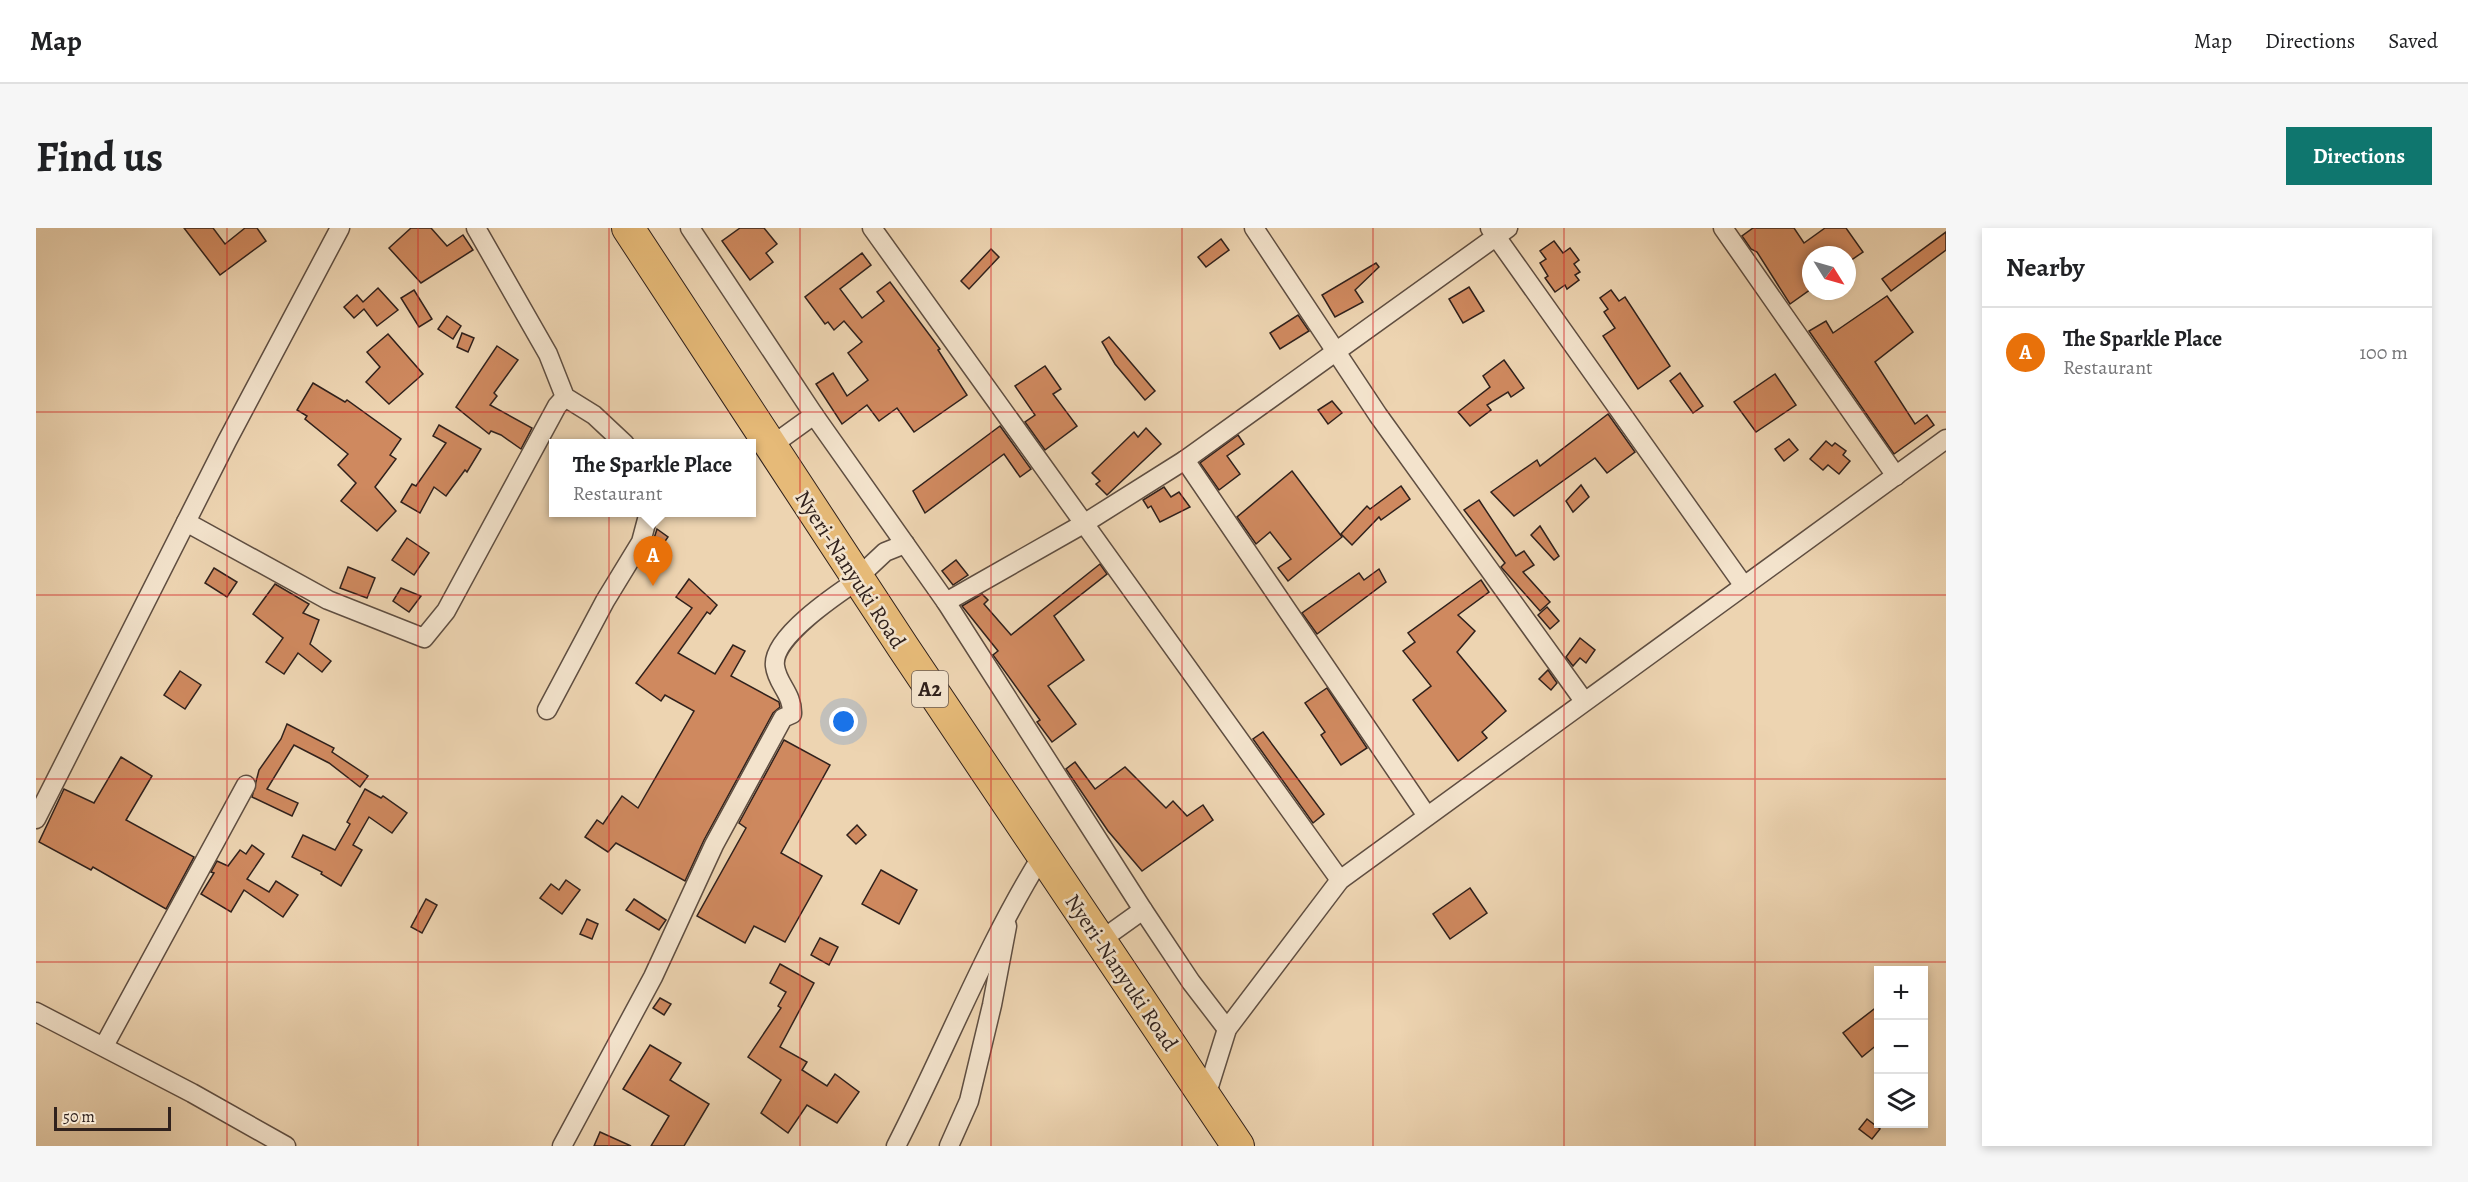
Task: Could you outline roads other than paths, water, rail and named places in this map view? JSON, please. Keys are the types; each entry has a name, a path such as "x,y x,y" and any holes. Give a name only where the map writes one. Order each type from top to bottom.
{"highway":[{"name":"Nyeri-Nanyuki Road","path":"628,228 771,447 854,581 1043,854 1238,1146"}],"street":[{"path":"36,819 186,522 340,228"},
{"path":"476,228 548,354 566,397 594,415 620,439"},
{"path":"690,228 814,415 946,602 1143,910 1191,982 1227,1029"},
{"path":"873,228 1340,880"},
{"path":"1254,228 1378,415 1584,701"},
{"path":"1723,228 1896,476"},
{"path":"946,602 1085,523 1185,460 1498,231 1744,586"},
{"path":"186,522 328,600 424,638 446,611 557,406 566,397"},
{"path":"771,447 814,415"},
{"path":"1206,1095 1227,1029 1340,880 1946,439"},
{"path":"1185,460 1427,816"},
{"path":"547,710 605,601 641,542 648,517"},
{"path":"562,1146 653,977 714,845 783,718 792,714 789,694 776,670 775,658 781,647 809,616 854,581 885,552 905,544"},
{"path":"104,1046 246,785"},
{"path":"896,1146 1011,906 1043,854"},
{"path":"949,1146 969,1101 992,1005 1011,906"},
{"path":"1101,940 1143,910"},
{"path":"36,1012 104,1046 286,1146"}],"place":[{"name":"The Sparkle Place","path":"653,586"}]}
